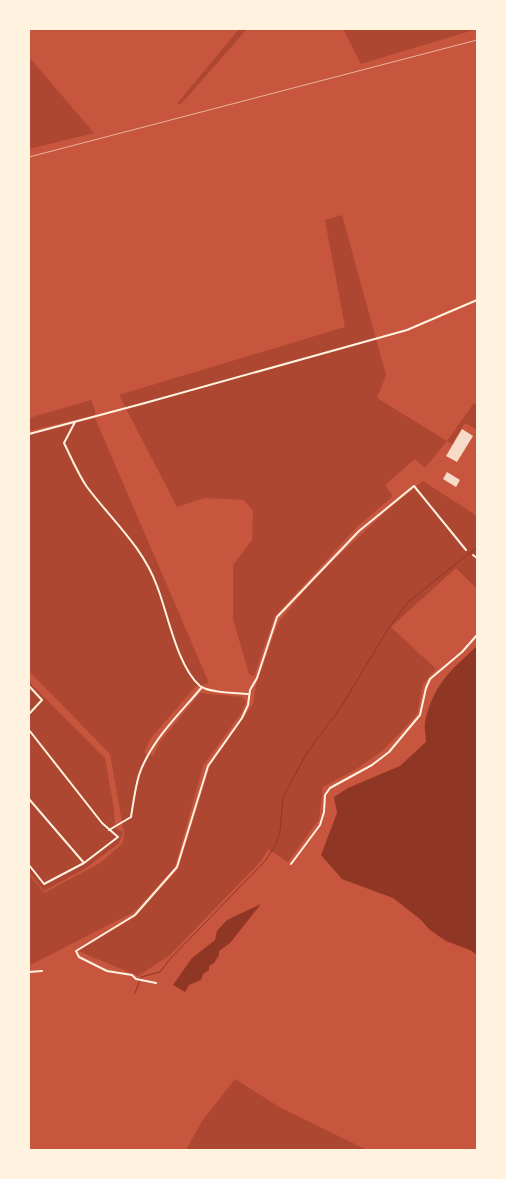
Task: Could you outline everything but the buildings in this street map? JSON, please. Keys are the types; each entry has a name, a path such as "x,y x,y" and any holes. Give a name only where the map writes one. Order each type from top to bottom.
{"street":[{"path":"29,434 407,330 477,300"},
{"path":"76,422 64,443 86,485 139,551 157,584 180,653 192,677 202,687 209,690 250,694"},
{"path":"156,984 136,979 132,975 107,971 79,957 76,951 134,915 177,867 208,766 242,718 278,617 359,531 414,486 466,550"},
{"path":"473,555 477,558"},
{"path":"291,864 320,824 324,812 325,795 330,788 372,765 389,752 420,715 430,679 462,652 477,635"},
{"path":"29,686 42,700 29,714"},
{"path":"109,830 131,817 139,775 154,744 202,687"},
{"path":"29,730 109,830 118,837 84,863 44,884 29,865"},
{"path":"29,799 84,863"},
{"path":"29,972 42,972"}],"shaded area":[{"path":"239,29 247,29 182,103 176,105"},
{"path":"343,29 477,29 361,64"},
{"path":"29,57 94,133 29,149"},
{"path":"342,215 386,375 377,398 447,441 425,468 415,459 385,485 393,496 357,527 275,616 254,676 249,674 233,619 233,565 252,540 253,511 244,500 204,498 177,507 119,395 345,327 325,220"},
{"path":"91,400 95,415 29,431 29,418"},
{"path":"474,403 477,405 477,430 465,423 452,444 447,441"},
{"path":"95,418 209,683 195,687 151,738 144,753 153,756 159,743 200,693 242,697 246,701 242,712 203,766 175,867 134,912 29,965 29,874 44,893 100,863 123,843 124,833 110,754 29,671 29,435"},
{"path":"423,481 477,516 477,589 456,568 391,627 436,669 423,684 417,714 382,751 355,770 323,787 319,819 288,862 268,849 262,860 170,955 138,976 78,951 135,917 178,869 210,766 253,704 256,685 278,623 304,591 332,562 384,513"},
{"path":"477,646 477,955 470,950 446,941 430,930 420,919 393,898 342,879 321,855 337,813 334,797 348,788 400,766 426,742 425,722 428,709 438,688 451,671"},
{"path":"29,682 105,758 114,809 115,827 123,833 119,843 86,868 44,891 29,872"},
{"path":"261,904 230,943 219,951 219,955 214,963 209,966 209,970 203,974 201,980 189,985 185,992 173,985 192,958 215,940 217,931 227,920"},
{"path":"235,1079 279,1107 367,1150 186,1150 202,1121"}],"waterway":[{"path":"135,993 141,977 160,972 170,959 265,861 275,846 280,831 283,797 308,751 341,707 388,629 408,602 477,547"}],"railway":[{"path":"29,157 477,40"}]}
